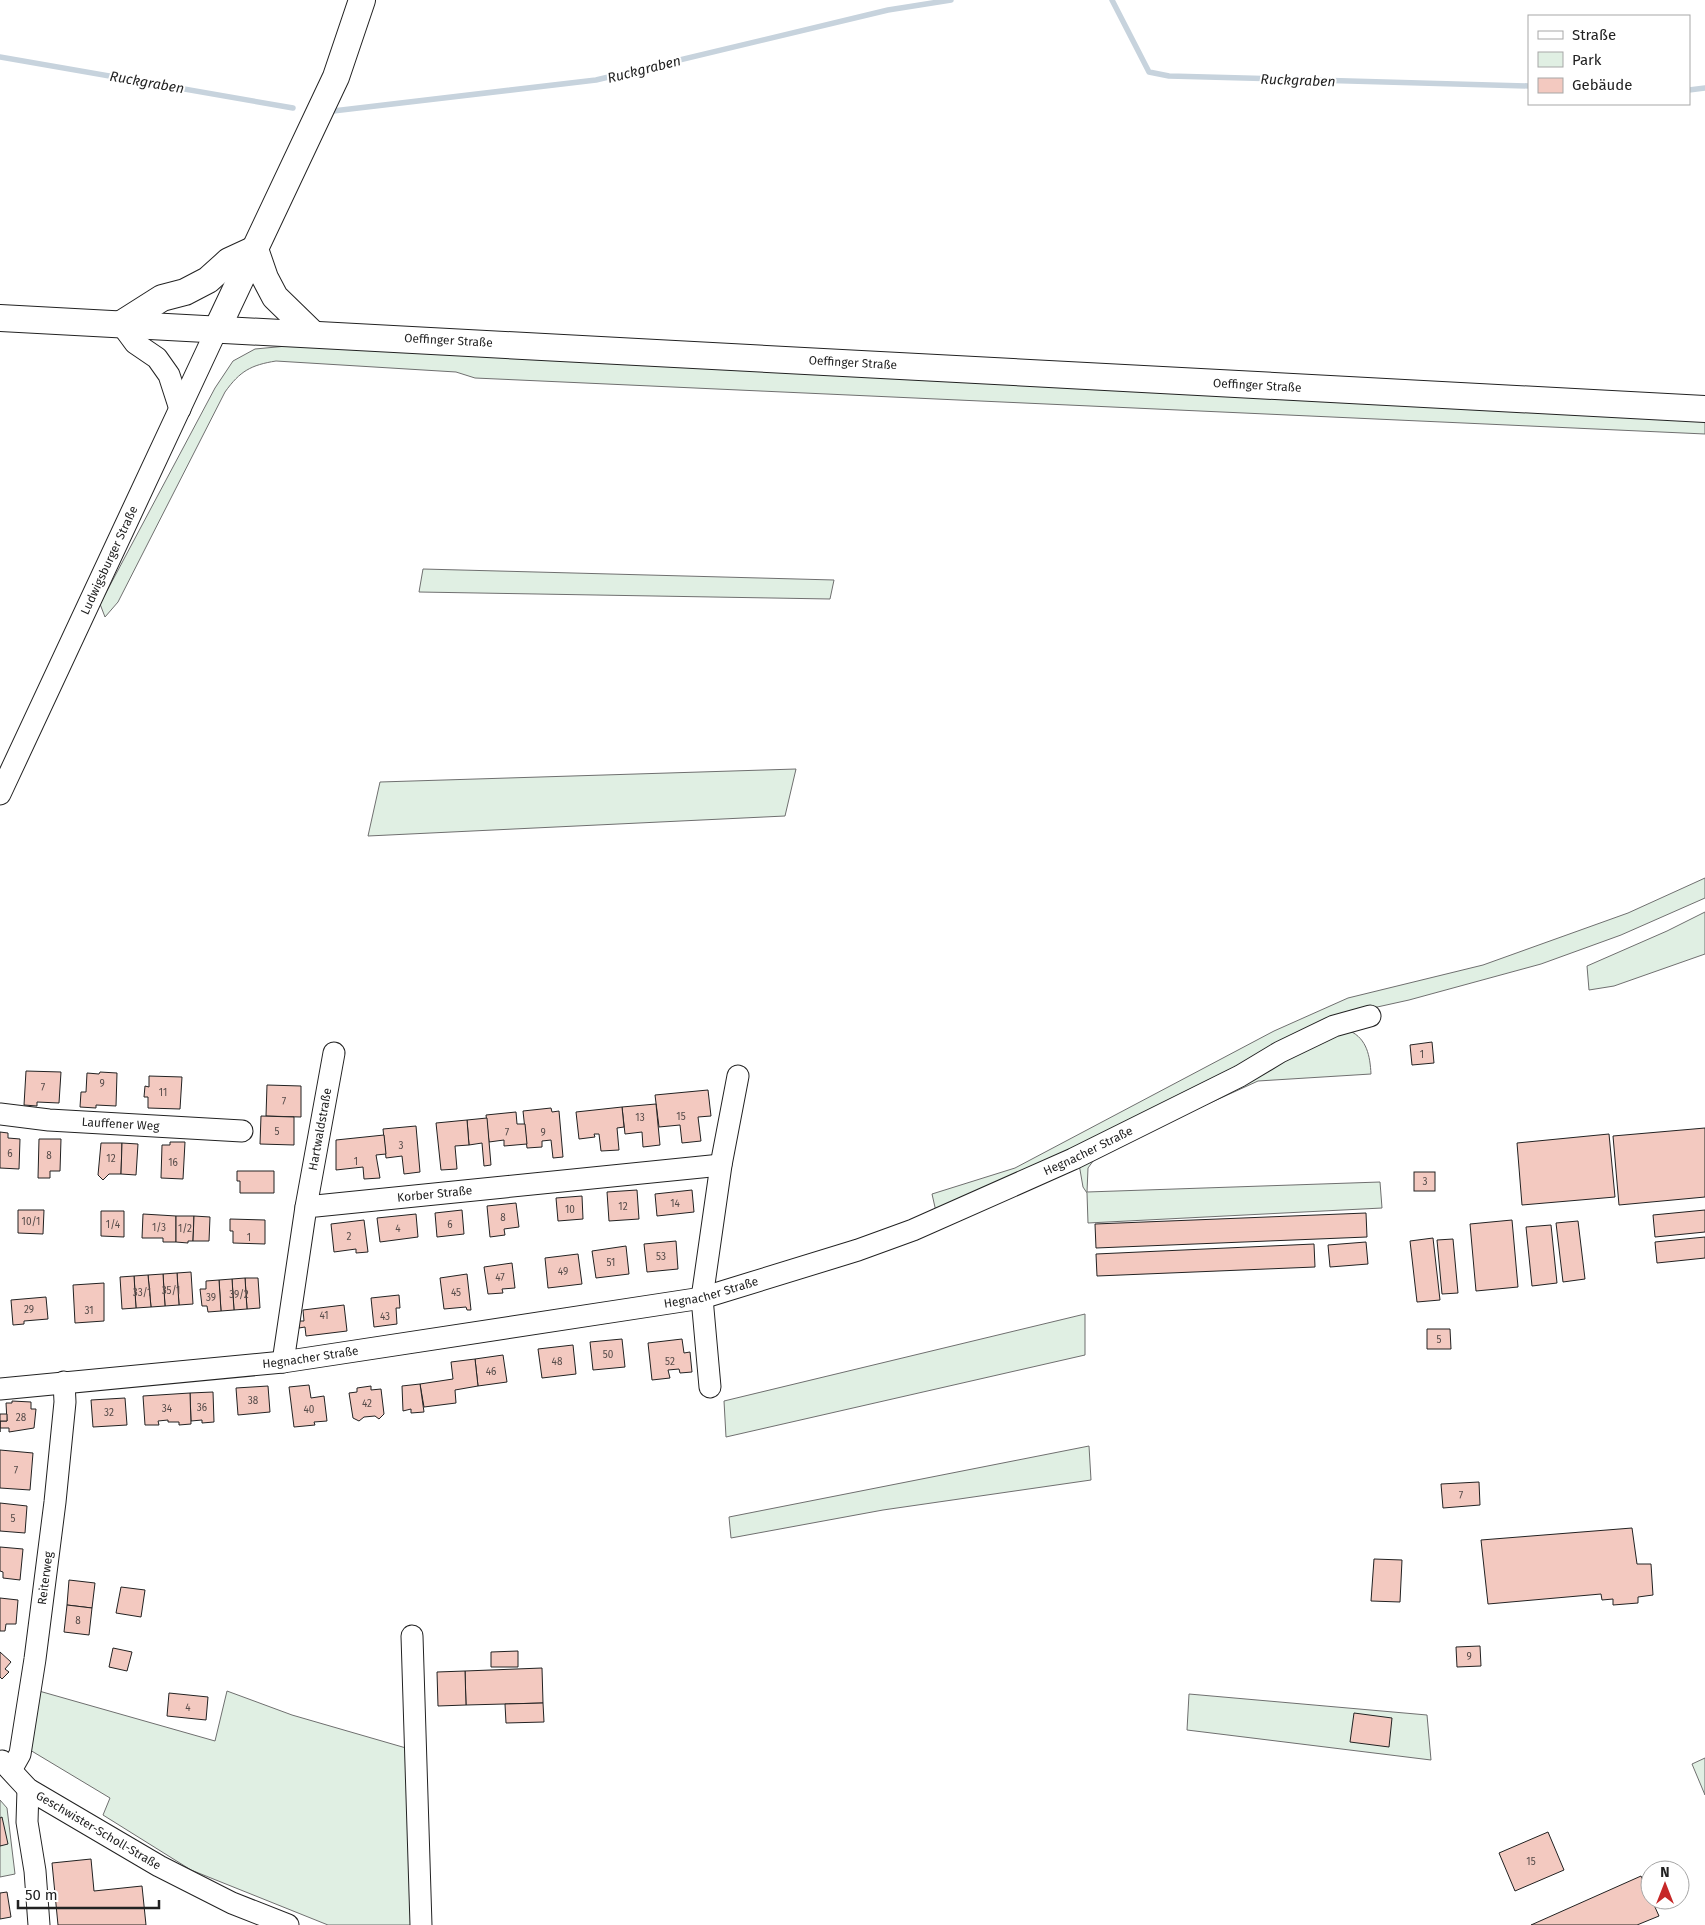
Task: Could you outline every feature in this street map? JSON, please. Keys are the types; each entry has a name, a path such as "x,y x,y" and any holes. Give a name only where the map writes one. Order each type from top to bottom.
{"main road":[{"path":"218,327 336,77 362,0"},
{"path":"121,324 162,298 184,292 208,280 229,261 254,249"},
{"path":"254,249 265,278 275,297 312,333"},
{"name":"Oeffinger Straße","path":"0,318 218,327 1705,409"}],"street":[{"path":"121,324 135,343 157,358 169,375 180,409"},
{"name":"Ludwigsburger Straße","path":"0,794 218,327"},
{"name":"Hegnacher Straße","path":"0,1389 284,1362 702,1298 858,1250 913,1230 1073,1159 1240,1076 1280,1052 1334,1026 1370,1016"},
{"name":"Hartwaldstraße","path":"306,1207 334,1053"},
{"path":"710,1387 702,1298 721,1165 738,1076"},
{"name":"Lauffener Weg","path":"0,1114 49,1120 242,1131"},
{"name":"Korber Straße","path":"306,1207 721,1165"},
{"path":"284,1362 306,1207"},
{"name":"Reiterweg","path":"5,1765 20,1754 35,1659 55,1502 65,1402 64,1382"},
{"path":"412,1636 421,1925"},
{"name":"Geschwister-Scholl-Straße","path":"5,1765 28,1789 159,1866 232,1903 288,1925"},
{"path":"28,1789 27,1822 35,1871 39,1925"}],"green space":[{"path":"287,346 1705,416 1705,434 475,378 456,372 276,361 247,370 225,392 118,602 105,617 100,604 215,388 233,361 255,349"},
{"path":"423,569 834,580 830,599 419,592"},
{"path":"796,769 785,816 368,836 380,782"},
{"path":"1705,878 1705,898 1621,935 1541,964 1409,1000 1341,1015 982,1196 970,1193 969,1201 937,1216 932,1194 1015,1168 1274,1031 1348,998 1483,965 1628,913"},
{"path":"1705,912 1705,954 1614,986 1589,990 1587,966"},
{"path":"1350,1031 1356,1034 1364,1043 1370,1061 1371,1074 1258,1081 1096,1157 1088,1168 1087,1192 1380,1182 1382,1208 1088,1223 1087,1193 1083,1187 1079,1164 1290,1054"},
{"path":"1085,1314 1085,1355 726,1437 724,1401"},
{"path":"1089,1446 1091,1480 883,1510 731,1538 729,1517"},
{"path":"39,1691 215,1741 227,1691 292,1715 406,1748 416,1925 328,1925 191,1870 103,1815 110,1798 30,1750"},
{"path":"1189,1694 1427,1715 1431,1760 1187,1730"},
{"path":"1705,1758 1705,1795 1692,1764"},
{"path":"0,1800 7,1808 15,1874 0,1877"}],"building":[{"path":"1432,1042 1434,1063 1412,1065 1410,1045"},
{"path":"26,1071 61,1072 59,1103 37,1102 37,1106 24,1105"},
{"path":"100,1072 117,1073 116,1106 96,1105 96,1108 80,1107 81,1092 86,1092 87,1073 99,1074"},
{"path":"149,1076 182,1077 180,1109 148,1108 148,1097 144,1097 145,1086 149,1087"},
{"path":"267,1085 301,1086 301,1117 266,1116"},
{"path":"708,1090 711,1116 698,1117 701,1141 682,1143 680,1125 659,1127 655,1095"},
{"path":"656,1104 660,1145 643,1147 642,1132 625,1134 622,1107"},
{"path":"622,1107 624,1127 617,1128 619,1150 601,1151 599,1134 594,1134 595,1137 579,1139 576,1112"},
{"path":"551,1108 552,1112 559,1111 563,1157 553,1158 551,1140 542,1141 542,1147 527,1148 523,1111"},
{"path":"516,1112 517,1124 525,1124 527,1144 504,1146 504,1140 489,1142 486,1115"},
{"path":"261,1116 294,1117 294,1145 260,1144"},
{"path":"487,1118 491,1165 484,1166 482,1143 469,1145 467,1120"},
{"path":"467,1120 469,1145 455,1146 457,1169 441,1170 436,1123"},
{"path":"416,1126 420,1172 404,1174 402,1156 386,1158 383,1129"},
{"path":"1705,1128 1705,1197 1619,1205 1613,1136"},
{"path":"0,1132 8,1133 8,1138 20,1139 19,1169 0,1168"},
{"path":"1609,1134 1615,1197 1522,1205 1517,1143"},
{"path":"384,1135 386,1154 376,1155 380,1178 364,1179 363,1167 336,1170 336,1140"},
{"path":"39,1139 61,1139 60,1171 50,1171 50,1178 38,1178"},
{"path":"170,1142 185,1142 183,1179 161,1178 162,1145 170,1145"},
{"path":"101,1143 122,1143 121,1174 109,1174 103,1180 98,1175"},
{"path":"122,1143 138,1144 136,1175 121,1174"},
{"path":"237,1171 274,1171 274,1193 240,1193 240,1181 237,1181"},
{"path":"1414,1172 1435,1172 1435,1191 1414,1191"},
{"path":"637,1190 639,1219 609,1221 607,1192"},
{"path":"692,1190 694,1212 657,1216 655,1194"},
{"path":"582,1196 583,1219 558,1221 556,1198"},
{"path":"516,1203 519,1227 504,1229 505,1235 490,1237 487,1206"},
{"path":"18,1210 44,1210 43,1234 18,1233"},
{"path":"462,1210 464,1234 437,1237 435,1213"},
{"path":"1705,1210 1705,1232 1655,1237 1653,1215"},
{"path":"101,1211 124,1211 124,1237 101,1236"},
{"path":"1366,1213 1367,1237 1096,1248 1095,1224"},
{"path":"143,1214 176,1216 176,1242 163,1242 163,1238 142,1238"},
{"path":"416,1214 418,1237 380,1242 377,1218"},
{"path":"176,1216 194,1216 193,1241 188,1241 188,1243 176,1242"},
{"path":"194,1216 210,1217 209,1241 193,1241"},
{"path":"230,1219 265,1220 265,1244 233,1243"},
{"path":"364,1220 368,1252 356,1253 356,1249 334,1252 331,1224"},
{"path":"1512,1220 1518,1287 1476,1291 1470,1224"},
{"path":"1578,1221 1585,1279 1563,1282 1556,1223"},
{"path":"1551,1225 1557,1283 1532,1286 1526,1227"},
{"path":"1705,1237 1705,1258 1657,1263 1655,1242"},
{"path":"1433,1238 1440,1300 1417,1302 1410,1241"},
{"path":"1453,1239 1458,1293 1442,1294 1437,1240"},
{"path":"676,1241 678,1269 647,1272 644,1244"},
{"path":"1366,1242 1368,1264 1330,1267 1328,1245"},
{"path":"1314,1244 1315,1267 1097,1276 1096,1254"},
{"path":"626,1246 629,1274 596,1278 592,1251"},
{"path":"578,1254 582,1284 548,1288 545,1258"},
{"path":"512,1263 515,1288 502,1289 503,1293 488,1294 484,1267"},
{"path":"191,1272 193,1304 179,1305 177,1273"},
{"path":"177,1273 179,1305 165,1306 163,1274"},
{"path":"163,1274 165,1306 151,1307 148,1275"},
{"path":"467,1274 471,1310 467,1310 466,1307 444,1309 440,1278"},
{"path":"148,1275 151,1307 136,1308 134,1276"},
{"path":"134,1276 136,1308 122,1309 120,1277"},
{"path":"245,1278 258,1278 260,1308 247,1309"},
{"path":"245,1278 247,1309 234,1310 232,1279"},
{"path":"232,1279 234,1310 221,1311 219,1280"},
{"path":"219,1280 221,1311 208,1312 207,1306 202,1306 200,1289 206,1289 206,1281"},
{"path":"104,1283 104,1321 75,1323 73,1285"},
{"path":"399,1295 400,1308 396,1308 397,1324 374,1327 371,1298"},
{"path":"46,1297 48,1319 24,1321 24,1324 13,1325 11,1300"},
{"path":"344,1305 347,1331 306,1336 305,1327 299,1328 298,1321 304,1321 303,1310"},
{"path":"1427,1329 1450,1329 1451,1349 1427,1349"},
{"path":"622,1339 625,1367 593,1370 590,1342"},
{"path":"682,1339 684,1353 690,1352 692,1372 680,1373 679,1369 668,1370 670,1378 652,1380 648,1343"},
{"path":"573,1345 576,1374 542,1378 538,1349"},
{"path":"503,1355 507,1382 478,1386 475,1359"},
{"path":"475,1359 478,1386 455,1390 456,1403 424,1407 420,1384 453,1379 451,1362"},
{"path":"420,1384 424,1412 411,1413 411,1409 403,1411 402,1386"},
{"path":"309,1385 311,1398 324,1396 327,1421 314,1422 315,1425 294,1427 289,1387"},
{"path":"268,1386 270,1412 238,1415 236,1388"},
{"path":"371,1386 371,1390 381,1389 384,1414 379,1419 375,1416 364,1417 359,1421 353,1418 349,1393 357,1392 357,1388"},
{"path":"213,1392 214,1422 202,1423 202,1420 191,1421 190,1393"},
{"path":"190,1393 191,1424 179,1425 179,1422 168,1422 168,1420 158,1421 159,1425 145,1425 143,1396"},
{"path":"125,1398 127,1425 93,1427 91,1400"},
{"path":"12,1401 31,1402 31,1409 36,1409 34,1428 9,1432 9,1428 0,1428 0,1421 7,1421 6,1403 12,1403"},
{"path":"0,1414 7,1414 7,1421 0,1421"},
{"path":"0,1450 33,1453 30,1490 0,1488"},
{"path":"1479,1482 1480,1505 1443,1508 1441,1484"},
{"path":"0,1503 27,1506 25,1533 0,1531"},
{"path":"1632,1528 1637,1564 1651,1564 1653,1595 1638,1597 1638,1603 1613,1605 1613,1599 1602,1600 1601,1594 1488,1604 1481,1540"},
{"path":"0,1547 23,1549 20,1580 3,1578 3,1572 0,1571"},
{"path":"1374,1559 1402,1560 1400,1602 1371,1601"},
{"path":"69,1580 95,1583 92,1608 67,1605"},
{"path":"121,1587 145,1590 141,1617 116,1613"},
{"path":"0,1598 18,1600 16,1624 6,1624 5,1631 0,1631"},
{"path":"67,1605 92,1608 89,1635 64,1632"},
{"path":"1480,1646 1481,1666 1457,1667 1456,1647"},
{"path":"113,1648 132,1652 127,1671 109,1667"},
{"path":"518,1651 518,1667 491,1667 491,1652"},
{"path":"0,1652 11,1662 5,1669 9,1672 2,1679 0,1677"},
{"path":"542,1668 543,1703 466,1705 465,1671"},
{"path":"465,1671 466,1705 438,1706 437,1672"},
{"path":"169,1693 208,1697 206,1720 167,1716"},
{"path":"543,1703 544,1722 506,1723 505,1704"},
{"path":"1354,1713 1392,1718 1389,1747 1350,1742"},
{"path":"2,1817 8,1844 0,1846 0,1818"},
{"path":"1548,1832 1564,1870 1515,1891 1499,1853"},
{"path":"91,1859 94,1891 142,1886 146,1925 58,1925 52,1863"},
{"path":"1640,1876 1640,1910 1656,1910 1659,1916 1637,1925 1531,1925"},
{"path":"7,1892 11,1917 0,1919 0,1893"}],"waterway":[{"name":"Ruckgraben","path":"333,111 596,80 888,10 951,0"},
{"name":"Ruckgraben","path":"1112,0 1149,72 1169,76 1528,86"},
{"name":"Ruckgraben","path":"0,57 293,108"},
{"name":"Ruckgraben","path":"1690,90 1705,88"}]}
